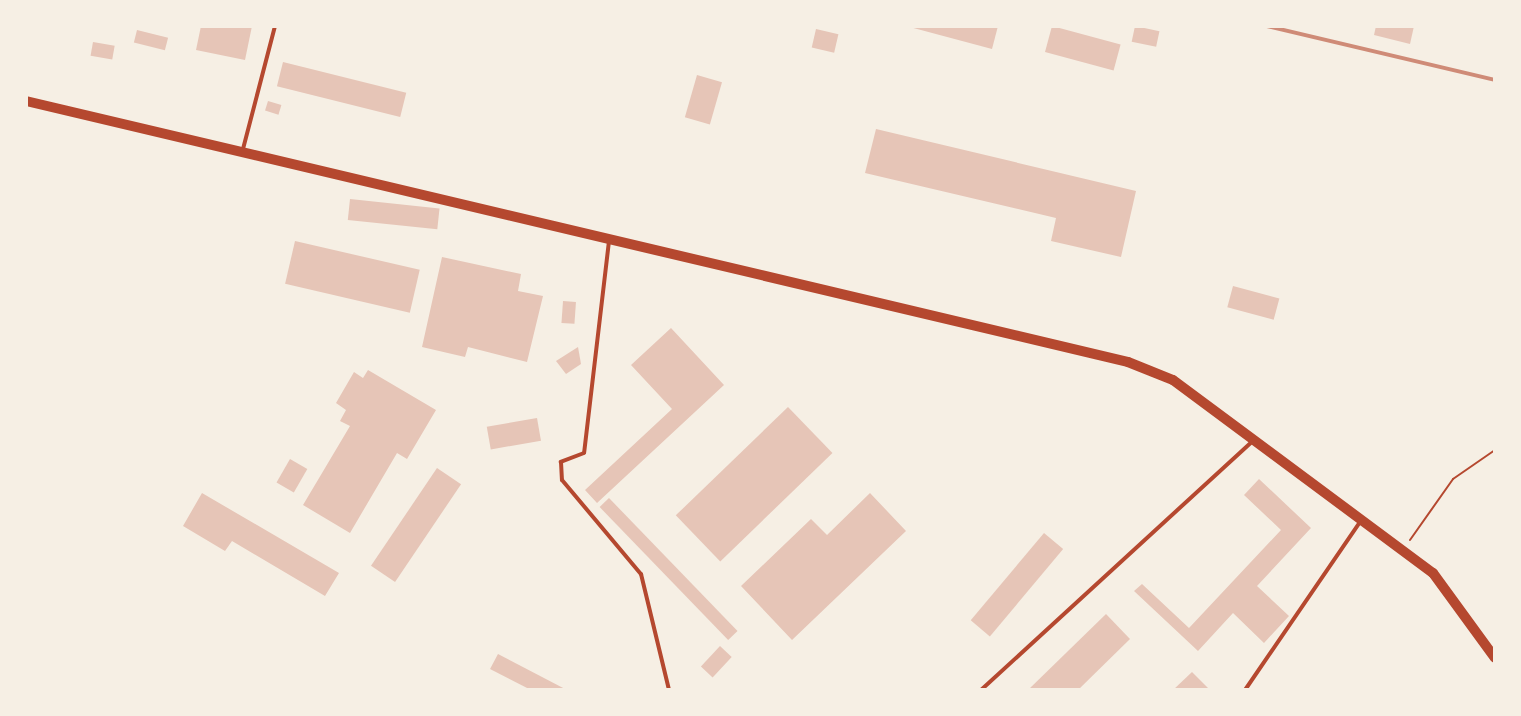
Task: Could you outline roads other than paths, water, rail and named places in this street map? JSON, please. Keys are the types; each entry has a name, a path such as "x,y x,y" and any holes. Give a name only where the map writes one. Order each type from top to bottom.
{"street":[{"path":"26,101 1128,362 1173,380 1433,573 1495,658"}],"lane":[{"path":"242,152 275,26"},
{"path":"609,239 584,453 561,462 562,480 641,574 669,690"},
{"path":"981,690 1254,440"},
{"path":"1245,690 1361,520"}],"railway":[{"path":"1267,26 1495,80"}]}
